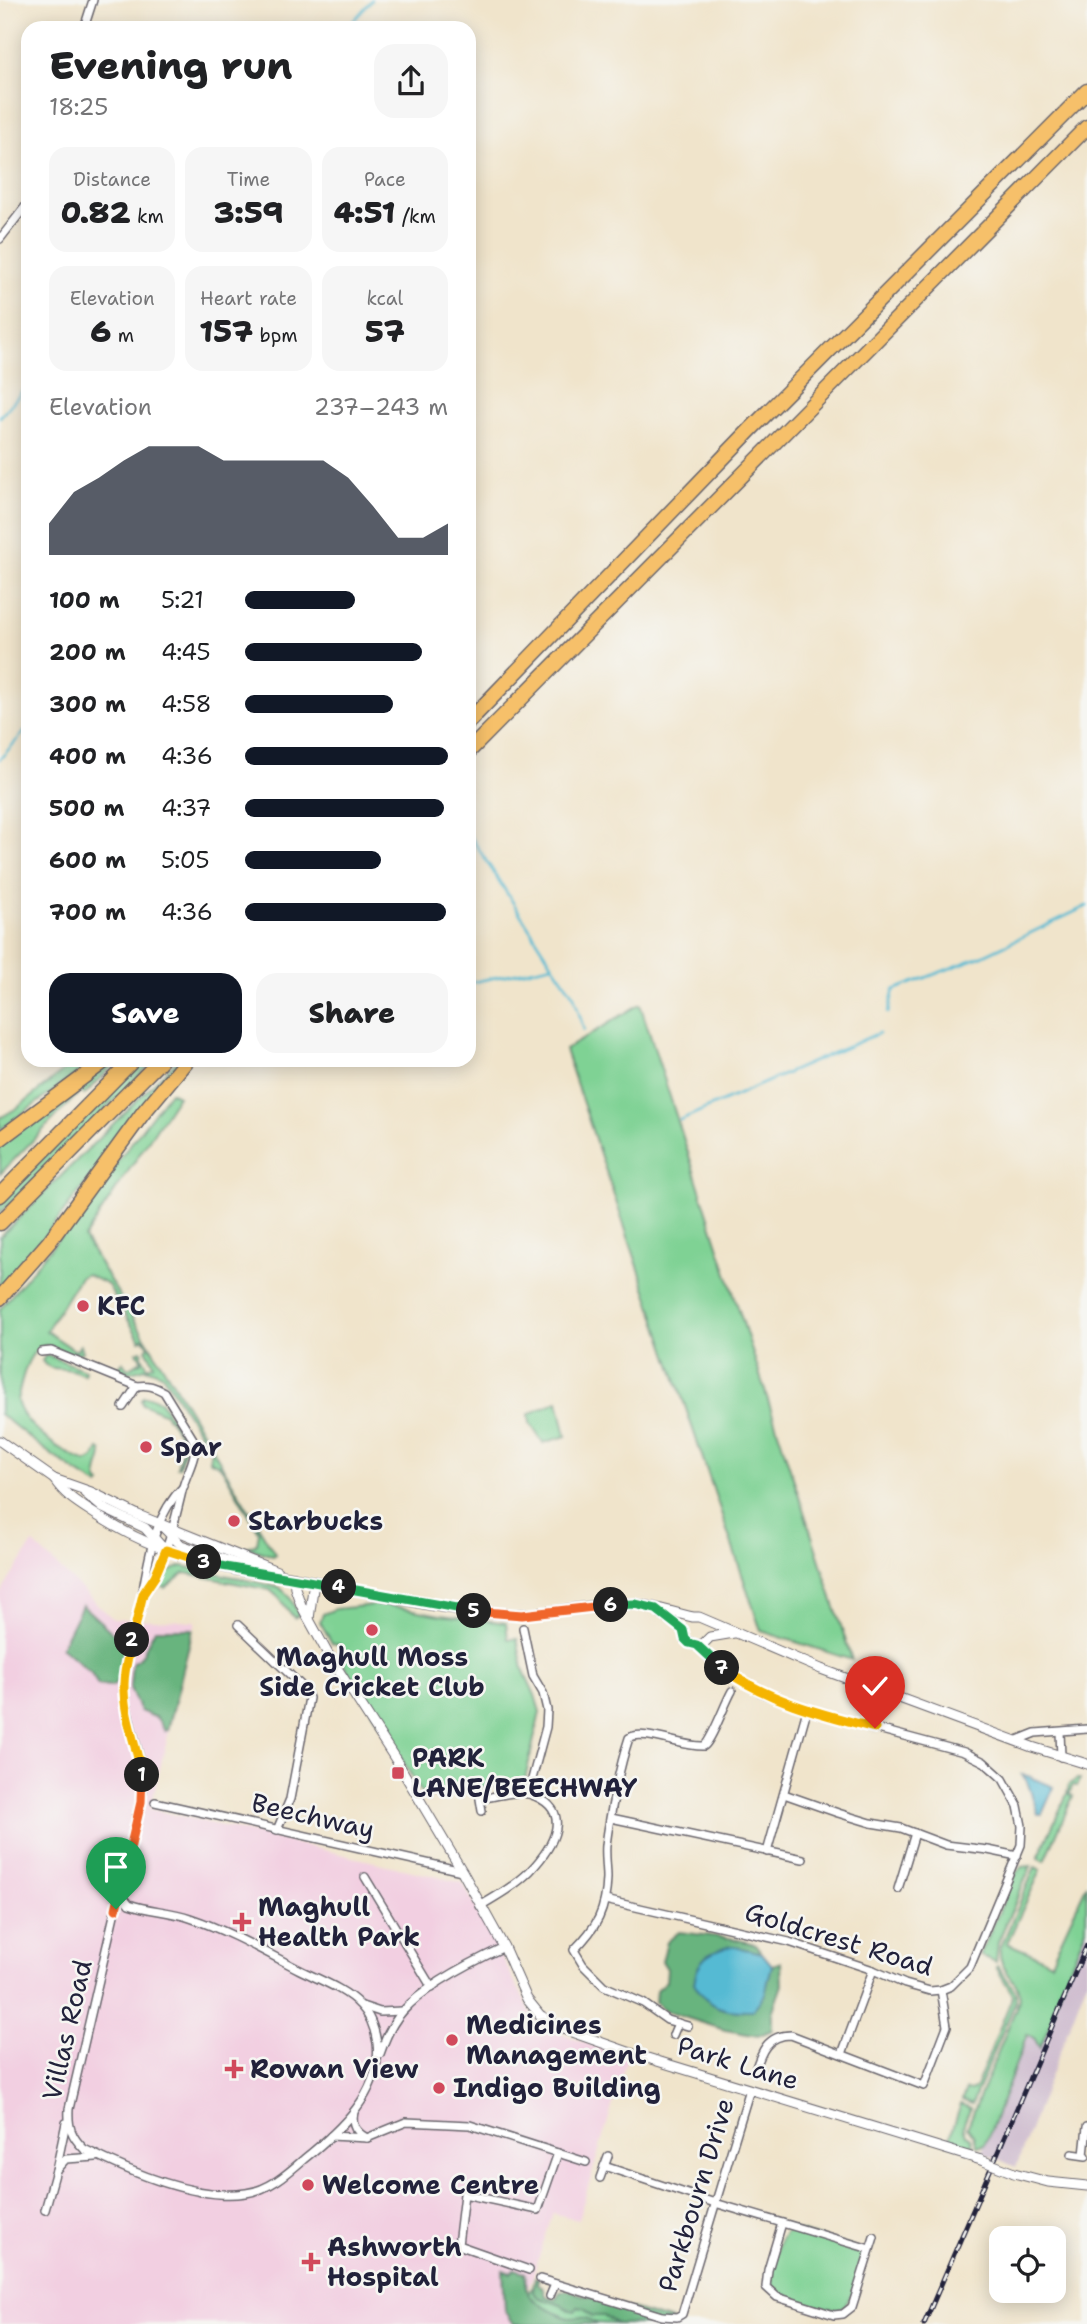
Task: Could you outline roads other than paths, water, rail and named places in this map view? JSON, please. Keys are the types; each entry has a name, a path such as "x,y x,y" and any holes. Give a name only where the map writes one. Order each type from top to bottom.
{"highway":[{"path":"476,714 722,459 1087,91"},
{"path":"476,744 1087,127"},
{"path":"0,1139 97,1067"},
{"path":"0,1195 126,1067"},
{"path":"0,1223 154,1067"},
{"path":"0,1298 49,1242 143,1113 181,1067"}],"street":[{"path":"86,21 93,0"},
{"path":"0,239 21,212"},
{"path":"41,1352 51,1351 138,1386 148,1385 164,1392 196,1445 184,1486"},
{"path":"123,1407 138,1386"},
{"path":"1,1438 54,1479 64,1494 115,1527 166,1550 199,1561 430,1605 503,1614 635,1604 699,1616 821,1669 1015,1741 1087,1764"},
{"path":"54,1479 79,1487 172,1532 291,1577"},
{"name":"Villas Road","path":"184,1486 172,1497 153,1542 124,1681 129,1724 143,1779 143,1790 69,2110 68,2126 74,2139 84,2149 190,2190 221,2195 247,2193 267,2187 330,2137 356,2108 371,2083 388,2033 402,2011"},
{"name":"Villas Road","path":"142,1598 166,1550 184,1486"},
{"path":"79,1487 103,1508 145,1528 153,1542"},
{"path":"172,1532 181,1545 264,1573"},
{"name":"Park Lane","path":"291,1577 301,1605 328,1654 397,1760 504,1947 531,2006 540,2015 555,2025 631,2053 981,2160 1014,2173 1048,2182 1087,2186"},
{"path":"309,1619 314,1581"},
{"path":"656,1609 683,1630"},
{"path":"693,1617 686,1622 683,1630 685,1639 697,1645 734,1633"},
{"path":"708,1621 715,1664"},
{"path":"238,1625 305,1689 309,1698 290,1798 277,1830"},
{"path":"523,1628 533,1676 547,1710 546,1727 528,1794"},
{"name":"Goldcrest Road","path":"605,1900 789,1942 873,1970 905,1984 930,1991 941,1990 956,1983 970,1967 1017,1856 1022,1835 1018,1806 1003,1779 984,1762 954,1749 807,1710 760,1692 715,1664 697,1645"},
{"path":"688,2026 667,2020 643,2003 604,1986 583,1965 574,1950 589,1936 600,1918 605,1900 606,1849 631,1736 638,1734 686,1745 705,1746 732,1690"},
{"path":"767,1852 807,1710"},
{"path":"1015,1741 1035,1732 1087,1730"},
{"path":"1060,1732 1061,1757"},
{"path":"481,1811 480,1799 528,1794 553,1811 557,1822 555,1837 530,1871 481,1906"},
{"path":"784,1794 838,1813 915,1833 946,1845 1017,1856"},
{"name":"Beechway","path":"155,1802 462,1871"},
{"path":"611,1818 803,1859"},
{"path":"898,1889 915,1833"},
{"path":"365,1877 432,1988"},
{"name":"Villas Road","path":"122,1884 122,1895 128,1904"},
{"path":"116,1909 128,1904 188,1917 225,1932 335,1988 360,2005 380,2012 402,2011 432,1988 504,1947"},
{"path":"842,2054 873,1970"},
{"path":"755,2071 758,2048 774,2039 791,2035 924,2086 947,2026 941,1990"},
{"path":"360,2005 374,2029 378,2058"},
{"path":"673,2035 678,2023"},
{"name":"Parkbourn Drive","path":"555,2284 662,2316 677,2317 682,2314 750,2089"},
{"path":"356,2108 353,2115 354,2127 359,2134 367,2138"},
{"path":"45,2210 69,2110"},
{"path":"330,2137 367,2138 406,2122 470,2125 586,2162"},
{"path":"1072,2154 1085,2155 1087,2127"},
{"path":"528,2270 458,2245 464,2194 538,2210 558,2152"},
{"path":"600,2178 608,2156"},
{"path":"55,2170 66,2160 101,2157"},
{"path":"604,2166 715,2203 870,2249"},
{"path":"782,2222 768,2270 766,2287 777,2297 834,2315 843,2314 852,2307 874,2237"},
{"path":"540,2279 555,2284 551,2296"}],"water":[{"path":"1022,1775 1054,1787 1042,1814 1038,1814 1027,1781"},
{"path":"731,1946 762,1953 772,1965 765,1994 752,2011 732,2011 717,2007 705,1998 694,1983 698,1967 705,1957"}],"waterway":[{"path":"353,21 372,0"},
{"path":"0,417 21,393"},
{"path":"0,759 21,736"},
{"path":"476,845 553,965 476,982"},
{"path":"888,1013 894,990 982,956 1087,906"},
{"path":"553,965 574,996 584,1030"},
{"path":"680,1120 879,1033"}],"railway":[{"path":"924,2324 1087,1945"}],"place":[{"name":"KFC","path":"83,1306"},
{"name":"Spar","path":"146,1447"},
{"name":"Starbucks","path":"234,1521"},
{"name":"Maghull Moss Side Cricket Club","path":"372,1630"},
{"name":"PARK LANE/BEECHWAY","path":"398,1773"},
{"name":"Maghull Health Park","path":"242,1922"},
{"name":"Medicines Management","path":"452,2040"},
{"name":"Rowan View","path":"234,2069"},
{"name":"Indigo Building","path":"439,2088"},
{"name":"Welcome Centre","path":"308,2185"},
{"name":"Ashworth Hospital","path":"311,2262"}]}
